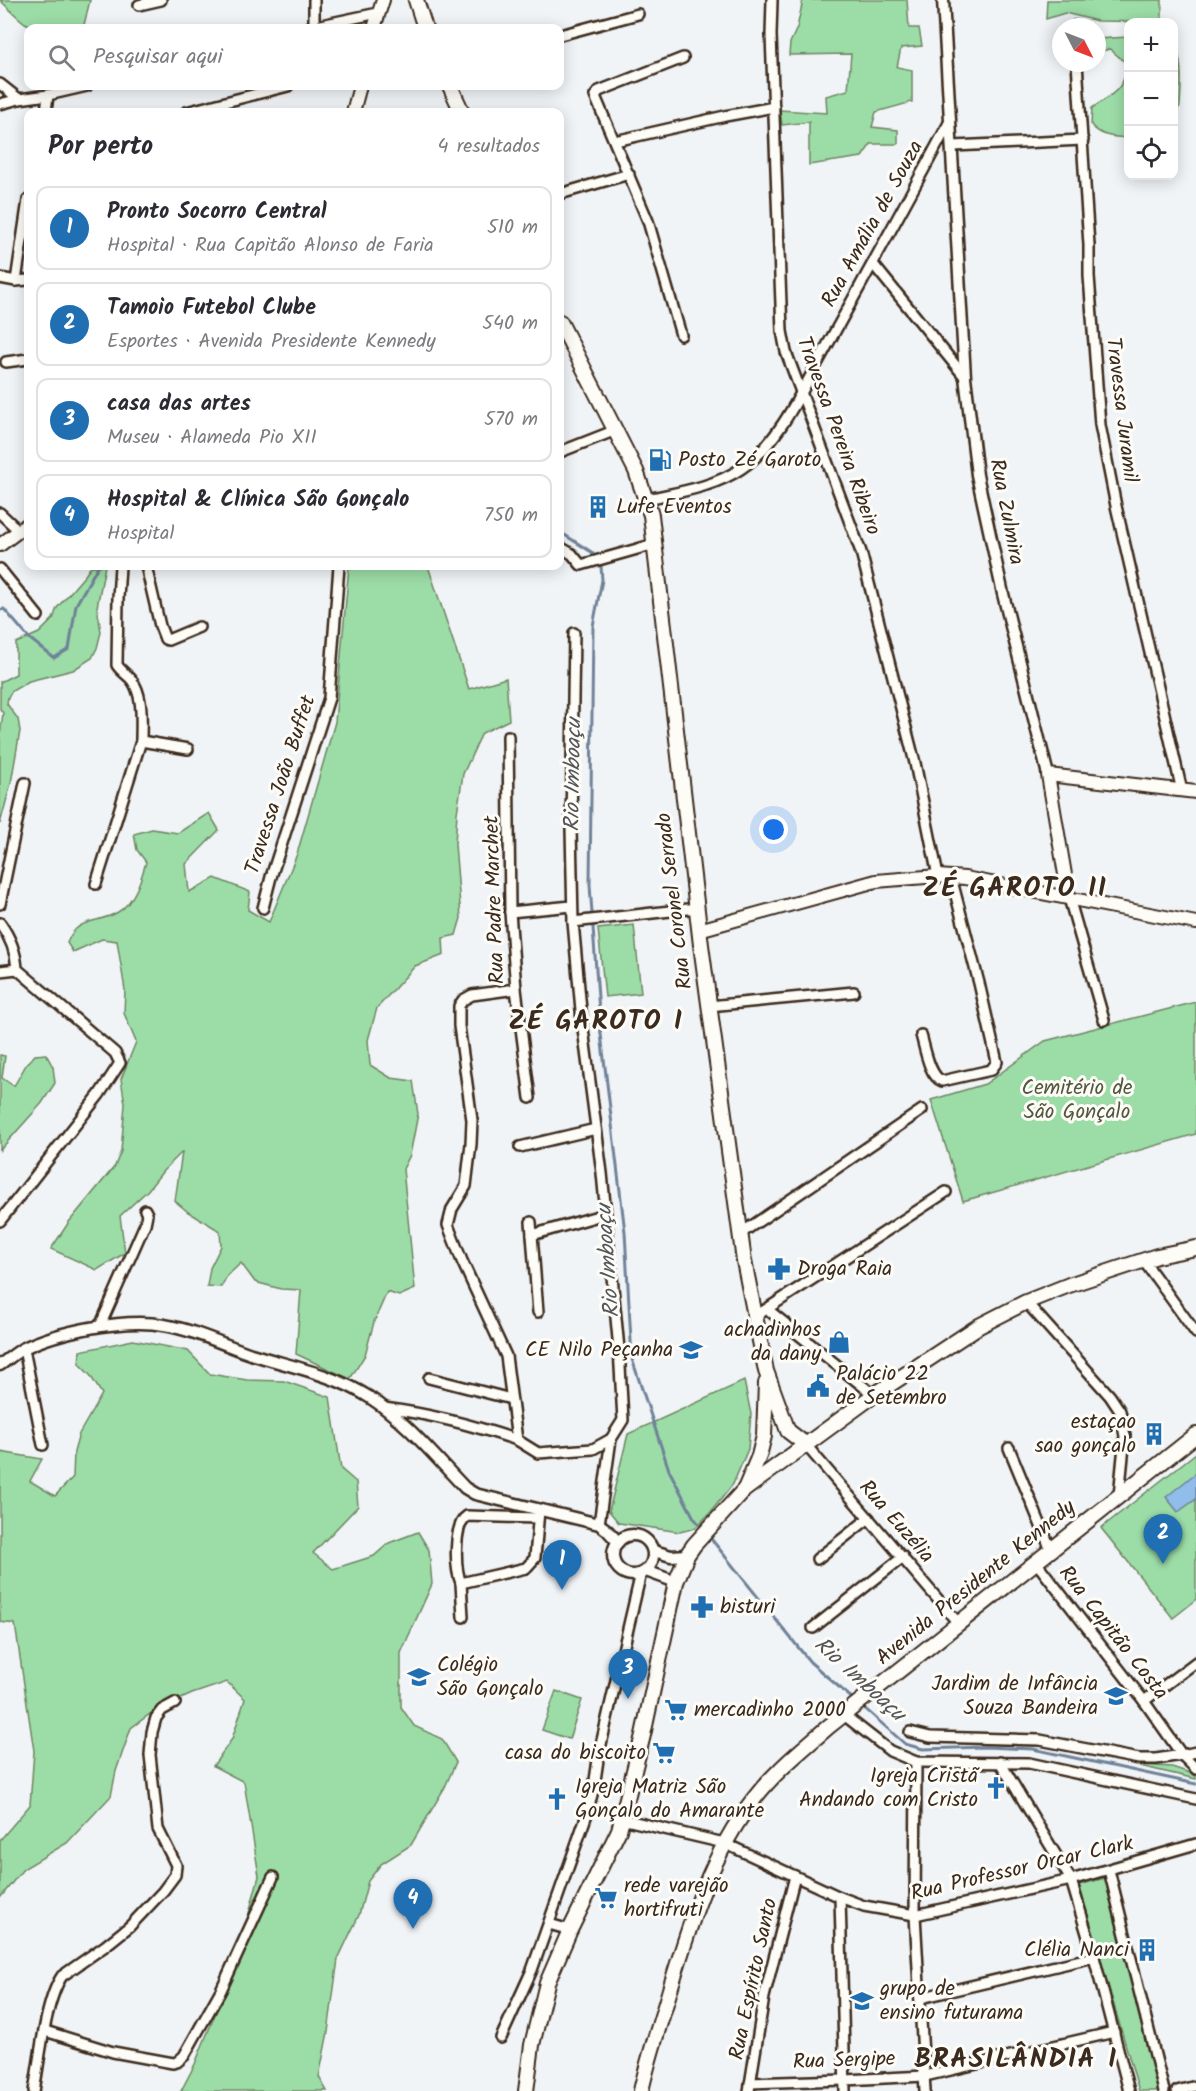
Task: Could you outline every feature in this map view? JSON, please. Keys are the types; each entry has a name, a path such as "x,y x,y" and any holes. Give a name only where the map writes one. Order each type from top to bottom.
{"main road":[{"path":"375,24 383,0"},
{"path":"416,0 424,24"},
{"path":"354,108 359,90"},
{"path":"452,90 460,108"},
{"name":"Rua Coronel Serrado","path":"564,330 616,430 647,499 656,544 709,1006 744,1261 761,1313 766,1371"},
{"path":"0,545 23,527"},
{"path":"1048,775 1196,792"},
{"name":"Rua Zulmira","path":"1048,775 1070,898"},
{"path":"699,930 876,881 944,876 1196,923"},
{"path":"526,2091 532,2045 544,1994 553,1967 610,1850 622,1819 676,1582 687,1555 699,1539 744,1490 874,1395 979,1326 1026,1302 1069,1285 1143,1260 1196,1248"},
{"path":"766,1371 788,1431 805,1444"},
{"path":"744,1490 759,1456 764,1436 766,1371"},
{"name":"Avenida Presidente Kennedy","path":"641,2091 687,1933 710,1873 724,1843 776,1772 1196,1435"}],"street":[{"path":"139,5 160,0"},
{"path":"311,24 314,0"},
{"name":"Travessa Pereira Ribeiro","path":"772,0 782,332 786,352 861,552 944,876 979,982 996,1062 991,1070 938,1080 933,1073 921,1035"},
{"name":"Rua Zulmira","path":"944,0 965,377 977,475 1048,775"},
{"path":"329,24 378,13"},
{"path":"564,34 638,14"},
{"path":"681,335 648,221 595,94 683,58"},
{"name":"Travessa Juramil","path":"1078,72 1100,425 1116,506 1182,791"},
{"path":"0,84 19,99"},
{"path":"0,104 71,90"},
{"path":"202,108 272,90"},
{"path":"46,108 48,96"},
{"path":"615,141 774,107"},
{"name":"Rua Amália de Souza","path":"647,499 719,481 743,468 777,432 873,264 950,121"},
{"path":"953,146 1083,140"},
{"path":"564,193 629,174"},
{"path":"16,281 24,227"},
{"path":"873,264 965,377"},
{"path":"0,279 24,280"},
{"path":"6,362 24,360"},
{"path":"564,450 616,430"},
{"path":"0,513 23,527"},
{"path":"564,549 572,554 581,565 656,544"},
{"path":"0,569 38,616"},
{"path":"96,884 141,741 138,691 117,665 120,570"},
{"path":"147,570 165,639 168,640 199,627"},
{"name":"Travessa João Buffet","path":"263,908 329,698 339,570"},
{"path":"574,633 572,906 582,1021 596,1129 619,1349 623,1420 611,1439 599,1524"},
{"name":"Rua Padre Marchet","path":"508,736 510,912 516,989 530,1098"},
{"path":"141,741 188,750"},
{"path":"0,904 25,783"},
{"name":"Rua Zulmira","path":"1070,898 1104,1020"},
{"path":"510,912 572,906"},
{"path":"573,922 697,908"},
{"path":"0,923 8,934 14,949 17,969 115,1053 120,1063 99,1095 0,1221"},
{"path":"0,971 17,969"},
{"path":"516,989 472,995 463,1000 459,1006 459,1026 472,1120 466,1186 452,1209 448,1225 506,1356 517,1440"},
{"path":"709,1006 854,992"},
{"path":"740,1234 922,1110"},
{"path":"520,1147 596,1129"},
{"path":"874,1395 761,1313 946,1192"},
{"path":"100,1326 145,1224 147,1214 145,1210"},
{"path":"532,1235 605,1214"},
{"path":"531,1222 538,1312"},
{"path":"1143,1260 1196,1333"},
{"path":"1026,1302 1110,1396 1120,1411 1125,1436 1119,1496"},
{"path":"0,1365 24,1348 100,1326 133,1323 166,1325 251,1354 330,1377 353,1387 384,1408 470,1491 538,1514 599,1524 618,1542"},
{"path":"24,1348 43,1445"},
{"path":"429,1378 511,1399"},
{"path":"384,1408 453,1419 517,1440 538,1453 593,1449 611,1439"},
{"name":"Rua Euzélia","path":"805,1444 959,1624"},
{"path":"1009,1448 1051,1550"},
{"path":"463,1617 461,1582 458,1574 458,1530 463,1519 466,1516 538,1514"},
{"path":"461,1582 526,1568 531,1564 535,1558 538,1514"},
{"path":"817,1559 869,1518"},
{"path":"501,2038 532,1970 586,1817 594,1787 599,1753 644,1572 653,1560 654,1551 648,1541 636,1535 629,1535 618,1542 613,1554 617,1567 627,1574 634,1575 644,1572 676,1582"},
{"path":"654,1551 671,1556 687,1555"},
{"path":"813,1628 903,1557"},
{"name":"Rua Capitão Costa","path":"1036,1562 1144,1701 1182,1755 1196,1769"},
{"path":"1144,1701 1196,1662"},
{"path":"34,2091 54,1989 62,1976 130,1926 171,1883 175,1875 176,1865 158,1829 150,1755 156,1718 162,1710 175,1703"},
{"path":"847,1713 890,1751 916,1762 1029,1763 1196,1799"},
{"path":"910,1732 930,1737 1040,1740 1139,1759 1156,1759 1196,1752"},
{"path":"916,1762 915,1915 925,2091"},
{"path":"1000,1762 1071,1880 1094,1957 1128,2091"},
{"name":"Rua Professor Orcar Clark","path":"622,1819 724,1843 840,1897 883,1910 915,1915 1071,1880 1196,1844"},
{"path":"1109,1870 1164,2091"},
{"name":"Rua Espírito Santo","path":"750,2087 764,1996 795,1876"},
{"path":"45,2031 140,2058 177,2062 184,2056 221,1990 273,1877"},
{"path":"840,1897 845,2091"},
{"path":"549,1924 570,1930"},
{"path":"920,1998 1094,1957"},
{"name":"Rua Sergipe","path":"750,2087 925,2076 1114,2032"},
{"path":"1177,2091 1196,2086"}],"green space":[{"path":"0,0 90,0 84,24 28,24"},
{"path":"803,0 907,0 909,28 919,28 922,46 901,48 897,67 912,70 912,102 876,112 872,127 898,130 898,144 871,144 862,157 809,165 809,122 782,125 780,110 827,113 826,96 848,90 851,54 789,55 790,43 797,28"},
{"path":"1047,0 1162,0 1162,18 1124,18 1124,21 1106,21 1106,18 1085,18 1065,13 1046,19"},
{"path":"1124,37 1124,61 1110,49 1106,50 1106,38"},
{"path":"1178,54 1181,66 1180,106 1178,109"},
{"path":"1124,80 1124,138 1103,134 1091,125 1092,108 1120,86"},
{"path":"88,570 104,570 97,607 101,632 97,648 92,658 73,670 29,681 12,691 8,697 7,704 18,719 20,731 11,783 0,824 0,736 3,713 0,709 0,682 16,674 16,643 39,633 53,619 57,608"},
{"path":"349,570 429,570 469,689 506,678 509,720 482,733 463,774 455,844 461,918 456,935 443,938 444,955 415,966 377,1008 368,1040 370,1065 391,1078 413,1081 418,1114 410,1155 403,1169 415,1289 399,1296 387,1292 374,1322 365,1355 350,1379 296,1354 301,1290 281,1289 255,1282 241,1263 227,1276 221,1287 207,1286 210,1268 221,1246 220,1231 188,1212 175,1201 182,1152 148,1190 120,1216 125,1253 97,1270 51,1249 69,1222 115,1166 121,1151 125,1104 121,1079 136,1042 124,1013 125,990 117,941 102,939 73,952 67,943 71,934 83,924 118,912 133,896 146,862 137,850 134,834 152,829 178,833 209,813 219,830 186,864 189,892 215,878 250,892 248,910 269,922 297,854 335,722"},
{"path":"634,925 641,993 605,997 598,929"},
{"name":"Cemitério de São Gonçalo","path":"1196,1002 1196,1134 963,1201 931,1100 985,1084 1045,1041"},
{"path":"46,1054 53,1067 55,1083 42,1103 0,1150 0,1055 5,1056 2,1078 14,1086 26,1065 35,1055"},
{"path":"133,1340 188,1351 210,1374 247,1380 284,1381 330,1397 341,1469 356,1482 358,1506 313,1553 333,1569 374,1556 389,1543 418,1532 429,1550 432,1584 401,1653 401,1707 414,1726 442,1739 456,1762 445,1787 411,1845 381,1864 368,1881 359,1915 338,1959 319,2077 327,2091 181,2091 195,2064 235,1965 259,1876 244,1782 213,1766 232,1739 245,1699 227,1682 154,1711 131,1728 116,1771 111,1796 67,1843 23,1869 0,1898 0,1840 30,1805 34,1751 15,1624 0,1622 0,1452 42,1459 30,1481 55,1496 73,1477 74,1452 79,1434 102,1394 90,1375 79,1364 80,1351"},
{"path":"744,1381 751,1414 748,1449 733,1484 710,1513 695,1528 680,1532 619,1523 609,1511 628,1434"},
{"path":"1196,1453 1196,1600 1173,1618 1101,1528"},
{"path":"556,1691 582,1700 569,1739 542,1730"},
{"path":"1140,1766 1172,1767 1196,1775 1196,1779"},
{"path":"1105,1878 1158,2091 1139,2091 1079,1885"}],"water":[{"path":"1196,1473 1196,1499 1178,1512 1166,1497"}],"waterway":[{"path":"564,535 593,553"},
{"name":"Rio Imboaçu","path":"601,566 602,580 593,626 590,885 600,1026 625,1232 632,1359 669,1470 694,1518 704,1530"},
{"path":"0,610 4,609 29,638 54,658 69,649 76,605 96,570"},
{"name":"Rio Imboaçu","path":"708,1535 810,1662 854,1700"},
{"name":"Rio Imboaçu","path":"862,1706 905,1744 923,1749 985,1747 1033,1749 1196,1784"}],"place":[{"name":"Posto Zé Garoto","path":"660,460"},
{"name":"Lufe Eventos","path":"598,507"},
{"name":"Droga Raia","path":"779,1269"},
{"name":"achadinhos da dany","path":"839,1342"},
{"name":"CE Nilo Peçanha","path":"691,1350"},
{"name":"Palácio 22 de Setembro","path":"818,1386"},
{"name":"estaçao sao gonçalo","path":"1154,1434"},
{"name":"Tamoio Futebol Clube","path":"1163,1564"},
{"name":"Pronto Socorro Central","path":"562,1590"},
{"name":"bisturi","path":"702,1607"},
{"name":"Colégio São Gonçalo","path":"419,1677"},
{"name":"Jardim de Infância Souza Bandeira","path":"1116,1696"},
{"name":"casa das artes","path":"628,1699"},
{"name":"mercadinho 2000","path":"676,1710"},
{"name":"casa do biscoito","path":"664,1753"},
{"name":"Igreja Cristã Andando com Cristo","path":"996,1788"},
{"name":"Igreja Matriz São Gonçalo do Amarante","path":"557,1799"},
{"name":"rede varejão hortifruti","path":"606,1898"},
{"name":"Hospital & Clínica São Gonçalo","path":"413,1929"},
{"name":"Clélia Nanci","path":"1147,1950"},
{"name":"grupo de ensino futurama","path":"862,2001"}],"district":[{"name":"ZÉ GAROTO II","path":"1015,888"},
{"name":"ZÉ GAROTO I","path":"596,1021"},
{"name":"BRASILÂNDIA I","path":"1016,2059"}]}
